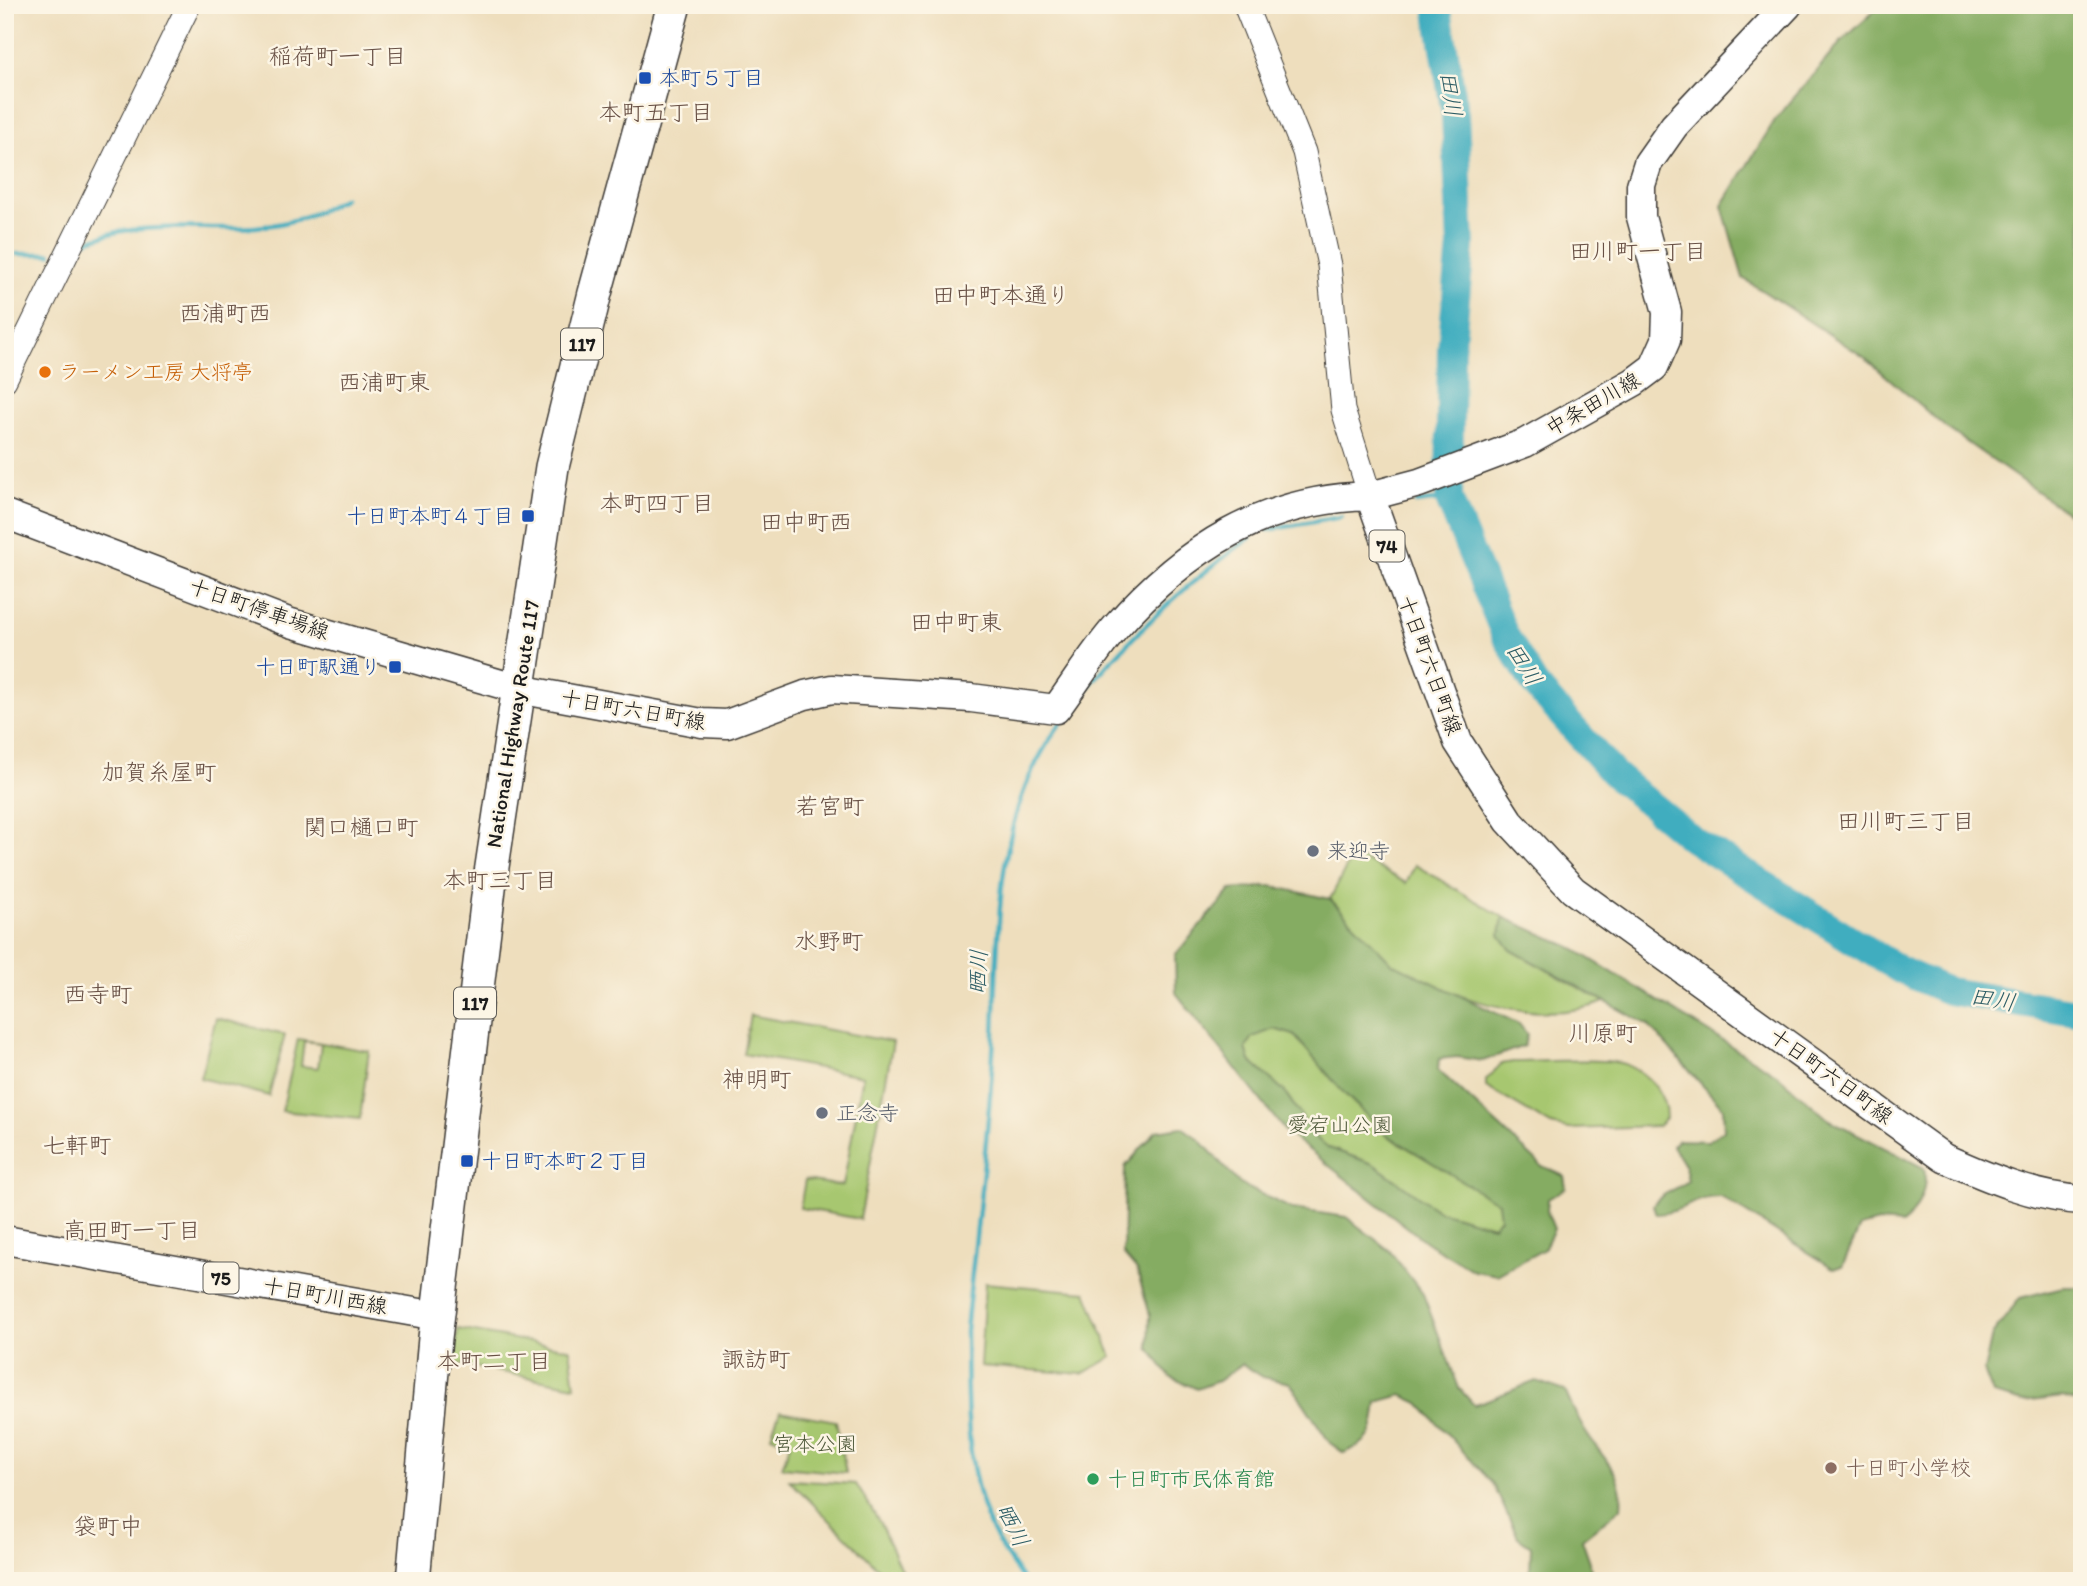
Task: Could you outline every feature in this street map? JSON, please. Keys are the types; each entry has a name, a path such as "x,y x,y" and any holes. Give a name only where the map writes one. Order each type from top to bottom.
{"highway":[{"name":"National Highway Route 117","path":"413,1581 438,1316 490,880 552,467 594,293 674,5"}],"main road":[{"name":"中条田川線","path":"1370,496 1419,483 1525,443 1634,382 1654,367 1664,349 1667,312 1641,217 1641,185 1648,163 1674,126 1788,5"},
{"name":"十日町六日町線","path":"518,689 702,723 727,724 806,695 832,689 971,698 1056,709 1116,628 1184,561 1226,533 1262,515 1351,496 1370,496 1458,742 1509,821 1573,890 1944,1158 1991,1179 2030,1192 2082,1200"},
{"name":"十日町停車場線","path":"5,514 291,623 518,689"},
{"name":"十日町川西線","path":"5,1240 438,1316"}],"street":[{"path":"5,380 189,5"},
{"path":"1245,5 1304,152 1329,265 1343,410 1370,496"}],"green space":[{"path":"1881,5 2082,5 2082,523 1945,427 1864,357 1743,278 1722,206 1775,120 1841,42"},
{"path":"1353,854 1406,883 1415,865 1503,917 1500,935 1511,950 1605,1002 1552,1012 1496,1006 1442,989 1394,964 1330,899"},
{"path":"1271,886 1330,899 1392,963 1519,1024 1527,1034 1524,1046 1483,1061 1457,1057 1439,1059 1438,1070 1542,1166 1564,1176 1566,1188 1548,1199 1547,1211 1554,1229 1544,1249 1497,1275 1474,1271 1426,1242 1285,1131 1176,993 1175,955 1231,890","holes":["1274,1029 1294,1035 1343,1092 1387,1135 1498,1203 1500,1218 1493,1226 1439,1211 1373,1164 1329,1148 1316,1138 1284,1091 1250,1061 1246,1048 1253,1037"]},
{"path":"1503,917 1571,947 1778,1075 1828,1119 1924,1168 1923,1191 1913,1213 1902,1224 1879,1222 1860,1227 1842,1267 1833,1268 1721,1197 1704,1199 1673,1211 1656,1214 1653,1205 1656,1201 1688,1181 1685,1167 1672,1146 1678,1140 1708,1141 1724,1130 1723,1108 1648,1025 1511,950 1500,935"},
{"path":"750,1015 893,1042 860,1219 800,1208 805,1180 843,1186 863,1076 743,1054"},
{"path":"216,1018 285,1035 269,1096 200,1078"},
{"name":"愛宕山公園","path":"1274,1029 1294,1035 1343,1092 1386,1135 1499,1203 1500,1218 1493,1226 1438,1211 1373,1164 1329,1148 1316,1138 1284,1091 1250,1061 1246,1048 1253,1036"},
{"path":"298,1039 369,1051 360,1119 282,1111","holes":["304,1041 321,1043 318,1068 301,1066"]},
{"path":"1590,1061 1627,1065 1643,1074 1655,1086 1663,1101 1666,1118 1659,1126 1568,1129 1551,1125 1486,1087 1486,1080 1501,1064"},
{"path":"1182,1127 1200,1140 1240,1184 1292,1209 1346,1217 1389,1250 1423,1294 1459,1388 1474,1405 1536,1381 1565,1391 1585,1431 1616,1475 1621,1496 1621,1508 1582,1539 1590,1562 1592,1581 1517,1581 1530,1573 1531,1546 1518,1537 1493,1484 1419,1403 1402,1395 1377,1402 1373,1428 1367,1439 1344,1453 1330,1443 1290,1383 1263,1377 1242,1364 1218,1381 1197,1389 1170,1377 1149,1348 1150,1315 1137,1270 1123,1254 1125,1167 1156,1131"},
{"path":"985,1283 1086,1292 1112,1357 1082,1374 980,1366"},
{"path":"2063,1287 2082,1287 2082,1403 2062,1397 2023,1402 1993,1394 1984,1371 1992,1335 2020,1298"},
{"path":"458,1329 570,1349 575,1386 453,1363"},
{"name":"宮本公園","path":"780,1411 836,1421 846,1473 782,1467 790,1444 771,1436"},
{"path":"789,1480 856,1484 880,1523 906,1581 884,1581 885,1575"}],"waterway":[{"name":"田川","path":"1437,5 1455,114 1461,246 1451,350 1449,499 1505,635 1535,685 1614,774 1692,839 1900,970 1948,991 2082,1013"},
{"path":"84,242 131,230 264,226 316,212 344,198"},
{"path":"17,254 51,254"},
{"name":"晒川","path":"1416,503 1449,499"},
{"name":"晒川","path":"1268,530 1341,517"},
{"name":"晒川","path":"1024,1581 997,1541 975,1479 969,1430 966,1331 988,1122 997,947 1009,843 1030,776 1070,710 1097,677 1157,614 1250,538"}],"place":[{"name":"本町５丁目","path":"645,78"},
{"name":"ラーメン工房 大将亭","path":"45,372"},
{"name":"十日町本町４丁目","path":"528,516"},
{"name":"十日町駅通り","path":"395,667"},
{"name":"来迎寺","path":"1313,851"},
{"name":"正念寺","path":"822,1113"},
{"name":"十日町本町２丁目","path":"467,1161"},
{"name":"十日町小学校","path":"1831,1468"},
{"name":"十日町市民体育館","path":"1093,1479"}],"district":[{"name":"稲荷町一丁目","path":"338,56"},
{"name":"本町五丁目","path":"656,112"},
{"name":"田川町一丁目","path":"1638,251"},
{"name":"田中町本通り","path":"1001,295"},
{"name":"西浦町西","path":"225,313"},
{"name":"西浦町東","path":"384,382"},
{"name":"本町四丁目","path":"657,503"},
{"name":"田中町西","path":"806,522"},
{"name":"田中町東","path":"956,622"},
{"name":"加賀糸屋町","path":"159,772"},
{"name":"若宮町","path":"830,806"},
{"name":"田川町三丁目","path":"1906,821"},
{"name":"関口樋口町","path":"361,827"},
{"name":"本町三丁目","path":"500,880"},
{"name":"水野町","path":"829,941"},
{"name":"西寺町","path":"98,994"},
{"name":"川原町","path":"1603,1033"},
{"name":"神明町","path":"757,1079"},
{"name":"七軒町","path":"77,1145"},
{"name":"高田町一丁目","path":"132,1230"},
{"name":"諏訪町","path":"756,1359"},
{"name":"本町二丁目","path":"494,1361"},
{"name":"袋町中","path":"108,1526"}]}
